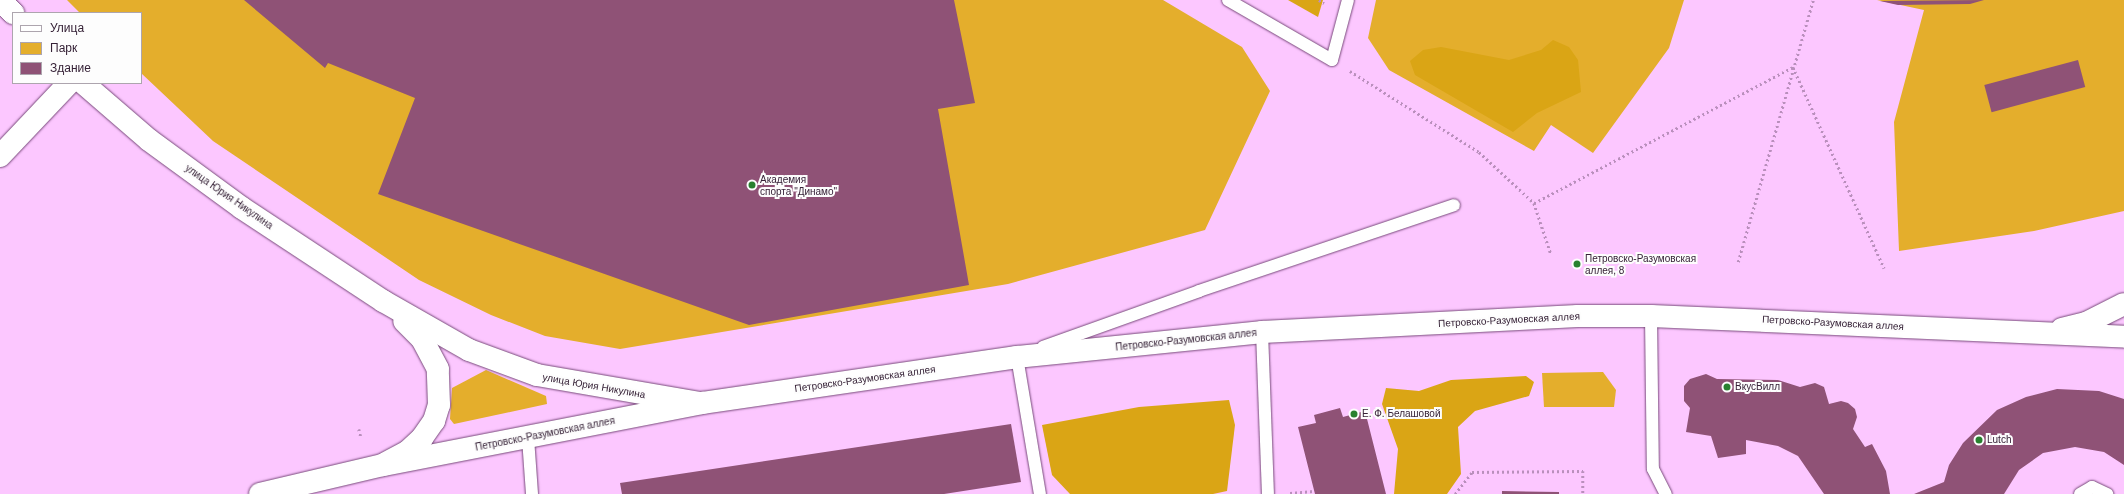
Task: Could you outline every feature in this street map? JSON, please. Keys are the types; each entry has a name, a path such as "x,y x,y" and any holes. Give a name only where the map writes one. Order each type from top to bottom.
{"street":[{"path":"1,0 12,12"},
{"path":"0,156 68,84"},
{"name":"улица Юрия Никулина","path":"84,84 149,140 242,208 383,300 469,350 507,366 590,387 702,403"},
{"name":"улица Юрия Никулина","path":"383,300 422,339 438,369 440,385 434,421 422,438 407,452 383,465"},
{"path":"2040,334 2086,323 2124,304"},
{"name":"Петровско-Разумовская аллея","path":"260,494 383,465 702,403 1017,357 1262,332 1651,316 1788,320 2040,334 2124,337"}],"lane":[{"path":"1228,0 1332,60 1348,0"},
{"path":"1040,494 1017,357 1199,290 1454,205"},
{"path":"1651,316 1653,469 1666,494"},
{"path":"1262,332 1268,494"},
{"path":"528,438 532,494"},
{"path":"2080,494 2092,487 2107,494"}],"path":[{"path":"1738,262 1813,0"},
{"path":"1332,60 1479,152 1534,202 1551,254"},
{"path":"1534,202 1794,67"},
{"path":"1794,67 1884,268"},
{"path":"359,429 361,437"},
{"path":"1455,494 1472,472 1583,471 1583,494"},
{"path":"1285,493 1314,491"}],"green space":[{"name":"Академия спорта \"Динамо\"","path":"67,0 1163,0 1242,47 1270,91 1205,230 1008,284 620,349 545,336 491,315 419,280 213,141 142,74 142,12 79,12"},
{"path":"1376,0 1684,0 1669,48 1593,153 1551,125 1534,151 1389,70 1368,38"},
{"path":"1877,0 2124,0 2124,211 2034,231 1899,251 1894,122 1924,10"},
{"path":"486,370 546,396 547,404 454,424 450,419 452,388"},
{"path":"1603,372 1616,390 1614,407 1544,407 1542,373"}],"shaded area":[{"path":"1288,0 1323,0 1318,17"},
{"path":"1553,40 1569,47 1578,60 1581,92 1537,113 1513,132 1415,75 1410,61 1423,50 1441,47 1509,60 1541,50"},
{"path":"1526,376 1534,382 1529,396 1475,411 1458,427 1461,474 1447,494 1394,494 1398,449 1382,404 1386,388 1419,391 1451,380"},
{"path":"1229,400 1235,425 1227,491 1213,494 1070,494 1052,475 1042,425 1139,407"}],"building":[{"path":"244,0 954,0 975,103 938,109 969,285 749,325 378,194 415,98 328,63 325,68"},
{"path":"1984,0 1970,4 1898,5 1880,1"},
{"path":"2078,60 2085,87 1992,112 1984,85"},
{"path":"1706,374 1717,379 1778,380 1800,387 1815,383 1824,387 1829,404 1841,401 1848,403 1855,409 1857,417 1853,429 1865,447 1872,444 1886,471 1890,494 1824,494 1798,456 1778,446 1746,440 1746,454 1718,458 1711,436 1686,432 1690,408 1684,401 1684,386 1690,379"},
{"path":"2057,389 2099,391 2124,399 2124,465 2104,452 2075,447 2043,453 2019,470 2004,494 1914,494 1944,482 1949,465 1963,443 1997,410 2026,397"},
{"path":"1340,408 1343,417 1365,411 1386,494 1315,494 1298,427 1316,423 1314,415"},
{"path":"1011,424 1021,482 944,494 622,494 620,483"},
{"path":"1502,491 1559,492 1559,494 1502,494"}],"place":[{"name":"Академия спорта \"Динамо\"","path":"752,185"},
{"name":"Петровско-Разумовская аллея, 8","path":"1577,264"},
{"name":"ВкусВилл","path":"1727,387"},
{"name":"Е. Ф. Белашовой","path":"1354,414"},
{"name":"Lutch","path":"1979,440"}]}
